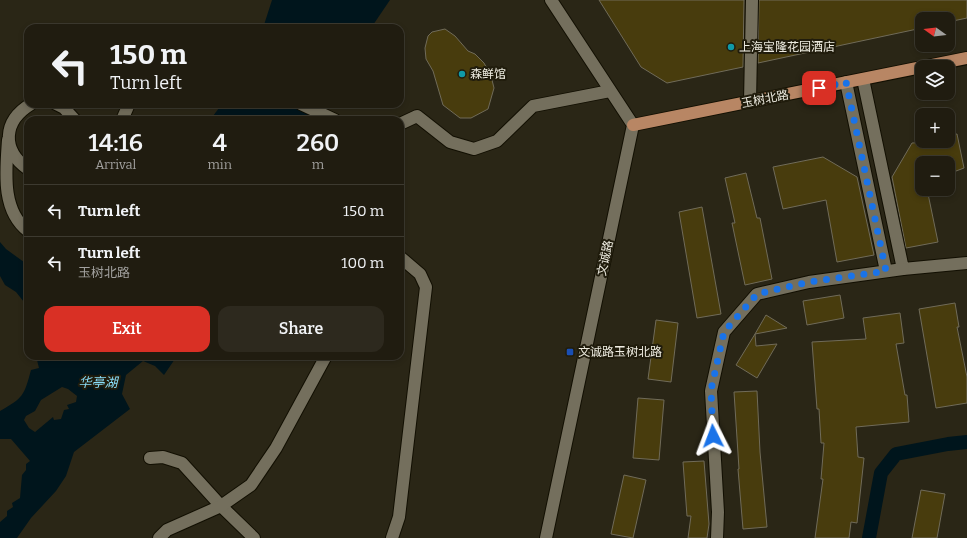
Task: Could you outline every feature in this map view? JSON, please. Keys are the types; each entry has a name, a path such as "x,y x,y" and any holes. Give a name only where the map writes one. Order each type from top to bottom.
{"main road":[{"name":"玉树北路","path":"633,125 967,58"}],"street":[{"path":"551,0 633,125"},
{"path":"750,102 752,0"},
{"path":"863,78 903,269"},
{"path":"846,82 886,271"},
{"path":"404,122 417,116 450,142 474,149 497,141 533,106 610,91"},
{"path":"24,108 14,118 9,129 6,176 8,195 14,214 24,226"},
{"path":"64,108 71,116"},
{"path":"311,108 327,116"},
{"name":"文诚路","path":"546,538 633,125"},
{"path":"8,140 11,152 18,162 24,166"},
{"path":"392,538 399,517 426,287 420,274 404,260"},
{"path":"717,538 718,512 711,390 724,332 757,294 809,282 886,271 967,263"},
{"path":"159,538 167,530 221,506 251,485 276,448 324,360"},
{"path":"150,458 163,457 182,463 221,506 254,538"}],"water":[{"path":"272,0 390,0 374,24 264,24"},
{"path":"219,108 317,108 312,116 213,116"},
{"path":"0,242 6,249 24,262 24,302 16,292 5,285 0,276"},
{"name":"华亭湖","path":"37,360 174,360 164,375 155,366 143,361 126,375 122,394 130,409 74,452 66,476 56,491 31,518 17,538 0,538 0,522 7,516 7,511 13,507 12,503 20,498 22,475 26,470 26,464 30,461 11,439 0,439 0,411 14,403 22,395 31,370 39,368","holes":["62,387 68,389 77,396 76,402 67,405 69,409 64,410 61,419 54,420 53,417 35,432 29,428 24,420 26,416 35,411 41,400"]}],"building":[{"path":"599,0 744,0 743,67 667,83 641,67"},
{"path":"759,0 967,0 967,18 955,21 955,12 915,12 915,29 758,63"},
{"name":"森鲜馆","path":"445,29 455,36 468,51 475,54 484,63 491,76 494,88 488,109 471,118 460,118 443,105 433,71 426,59 425,48 428,36 432,32"},
{"path":"955,134 957,134 964,168 955,171 955,156 915,156 915,196 928,196 938,242 906,248 892,177 912,143 915,143 915,148 955,148"},
{"path":"823,157 857,177 874,255 837,262 826,200 783,209 773,167"},
{"path":"746,173 757,218 760,218 772,279 745,285 732,223 735,223 725,178"},
{"path":"702,207 721,314 697,318 679,212"},
{"path":"840,295 844,318 807,325 803,301"},
{"path":"955,303 959,327 957,327 967,377 967,403 936,408 919,309"},
{"path":"900,313 904,343 896,344 905,395 907,395 909,422 856,427 858,457 864,458 857,523 851,522 849,538 815,538 823,479 821,479 824,443 821,443 812,342 866,339 863,318"},
{"path":"766,315 787,328 755,334"},
{"path":"656,320 678,323 671,382 648,379"},
{"path":"755,334 756,346 777,344 757,378 736,365"},
{"path":"757,391 760,452 767,527 743,529 734,392"},
{"path":"638,398 664,400 659,460 633,458"},
{"path":"704,461 709,524 707,538 688,538 691,516 687,516 683,462"},
{"path":"624,475 646,480 633,538 611,534"},
{"path":"921,490 945,494 937,538 912,538"}],"waterway":[{"path":"869,538 881,473 896,454 967,442"}],"place":[{"name":"上海宝隆花园酒店","path":"731,47"},
{"name":"森鲜馆","path":"462,74"},
{"name":"文诚路玉树北路","path":"570,352"}],"route":[{"path":"713,436 711,390 724,332 757,294 809,282 886,271 846,82 819,88"}]}
